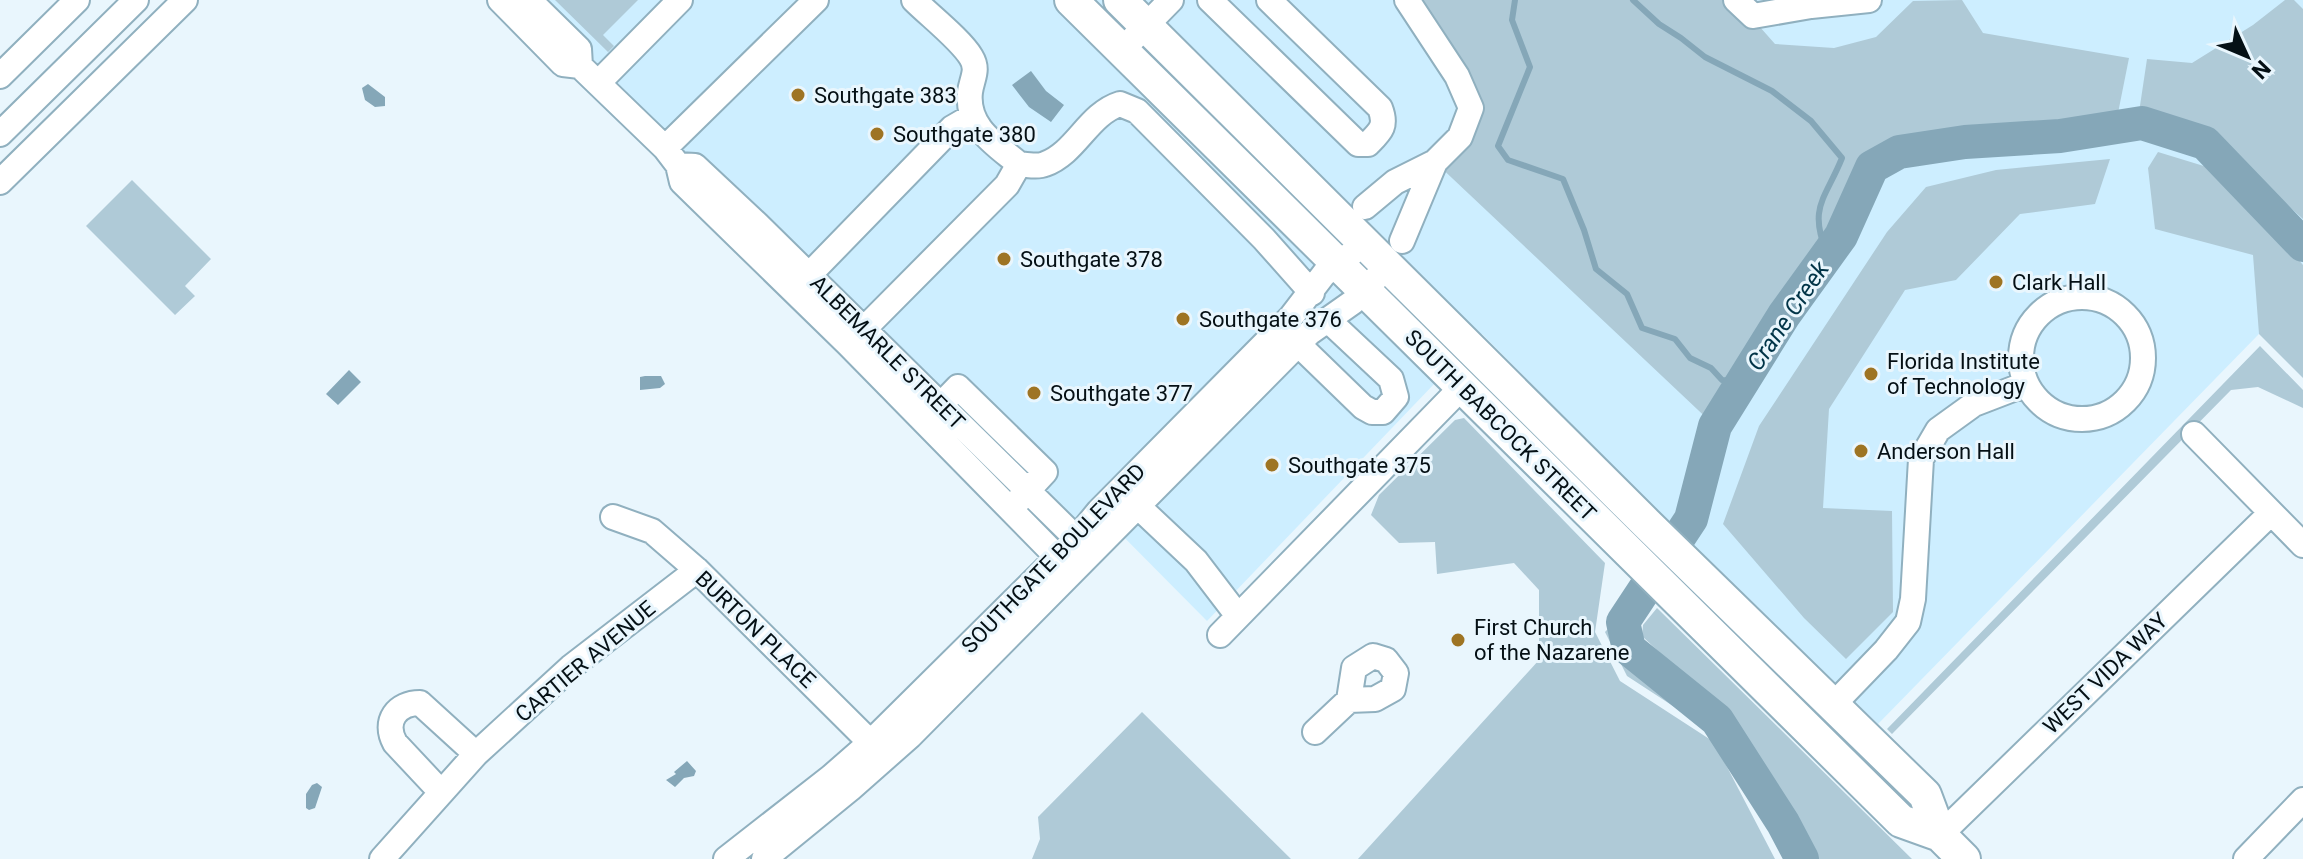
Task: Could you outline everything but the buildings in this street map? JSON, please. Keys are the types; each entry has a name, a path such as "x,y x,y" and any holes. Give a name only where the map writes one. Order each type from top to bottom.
{"main road":[{"name":"SOUTH BABCOCK STREET","path":"1071,0 1901,821 1940,835"},
{"name":"SOUTH BABCOCK STREET","path":"1120,0 1363,240 1394,253 1646,523 1925,795 1940,835 1964,859"}],"street":[{"path":"0,76 77,0"},
{"path":"0,134 136,0"},
{"path":"0,182 185,0"},
{"name":"ALBEMARLE STREET","path":"500,0 563,64 580,66 672,156 695,166 738,222 808,284 1019,500 1084,546"},
{"name":"ALBEMARLE STREET","path":"529,0 579,49 580,66"},
{"path":"599,82 680,0"},
{"path":"672,156 816,0"},
{"path":"914,0 971,55 977,70 970,92 971,117 985,136 1019,164 1043,166 1060,154 1105,109 1120,104 1137,111 1264,239 1312,293"},
{"path":"1122,50 1171,0"},
{"path":"1210,0 1358,144 1368,144 1383,129 1385,121 1380,108 1269,0"},
{"path":"1365,207 1395,182 1435,162 1460,137 1471,108 1457,76 1407,0"},
{"path":"1736,0 1753,16 1811,3 1869,0"},
{"path":"808,284 952,128 971,117"},
{"name":"SOUTHGATE BOULEVARD","path":"1129,498 1298,344 1366,291 1394,253 1435,162"},
{"path":"856,336 1007,185 1019,164"},
{"name":"SOUTHGATE BOULEVARD","path":"764,859 879,750 1084,546 1312,293 1324,274 1340,264 1363,240"},
{"path":"2087,297 2107,302 2125,314 2137,332 2142,350 2142,369 2135,387 2123,403 2107,414 2089,419 2061,415 2036,400 2026,384 2020,363 2022,342 2032,323 2046,308 2066,299 2087,297"},
{"path":"1298,344 1363,407 1372,412 1383,412 1396,397 1391,379 1328,320"},
{"path":"1832,706 1886,650 1908,622 1913,599 1921,459 1938,430 1974,404 2026,384"},
{"path":"1220,635 1462,387"},
{"path":"2194,434 2303,545"},
{"path":"1129,498 1196,561 1238,616"},
{"name":"ALBEMARLE STREET","path":"1019,500 1064,565"},
{"name":"WEST VIDA WAY","path":"1940,835 2271,513"},
{"name":"BURTON PLACE","path":"613,517 652,531 697,570 879,750"},
{"name":"CARTIER AVENUE","path":"382,859 476,754 571,667 697,570"},
{"path":"1315,732 1349,700"},
{"path":"440,791 390,734 390,722 398,709 420,703 476,754"},
{"name":"SOUTHGATE BOULEVARD","path":"726,859 831,777 879,750"},
{"path":"2246,859 2303,800"}],"shaded area":[{"name":"Florida Institute of Technology","path":"514,0 2303,0 2303,289 1878,724 1707,560 1482,334 1207,621 1099,512 1067,544"},
{"path":"555,0 638,0 603,35 614,46 608,52"},
{"path":"1407,0 1736,0 1775,44 1834,48 1876,37 1913,1 1962,0 1983,33 2129,58 2117,118 1902,137 1865,156 1872,167 1841,236 1784,315 1715,426 1435,162 1471,108"},
{"path":"2285,0 2294,0 2303,9 2303,219 2215,140 2175,126 2138,119 2147,59 2192,63 2253,25"},
{"path":"1031,71 1046,91 1064,105 1051,122 1029,107 1012,85"},
{"path":"368,84 385,97 385,106 375,107 365,100 362,88"},
{"path":"2158,152 2207,167 2276,233 2303,265 2303,378 2259,334 2253,255 2155,229 2148,168"},
{"path":"2110,159 2095,204 2020,214 1956,280 1905,290 1829,409 1823,508 1892,511 1893,612 1846,659 1804,618 1723,524 1759,426 1887,232 1926,187 1996,170"},
{"path":"132,180 211,259 185,286 195,296 175,315 86,226"},
{"path":"2260,346 2303,390 2303,408 2258,387 2231,390 1892,734 1887,729"},
{"path":"349,370 361,382 338,405 326,394"},
{"path":"661,376 665,384 660,388 640,390 640,377"},
{"path":"1464,418 1605,563 1595,632 1620,681 1714,742 1775,859 1358,859 1539,660 1539,590 1514,563 1437,574 1435,542 1399,543 1371,515 1379,495 1455,420"},
{"path":"1648,587 1926,859 1663,602 1652,600 1635,621 1635,640 1721,721 1725,735 1804,859 1785,859 1722,738 1627,676 1605,632"},
{"path":"1657,608 1912,859 1814,859 1800,832 1733,731 1728,717 1642,636 1643,625"},
{"path":"1142,712 1291,859 1032,859 1040,839 1038,817"},
{"path":"687,761 696,771 694,776 684,778 675,787 666,780"},
{"path":"317,783 322,787 315,808 309,810 306,808 306,794"}],"waterway":[{"path":"1515,0 1512,20 1530,67 1498,146 1508,160 1563,179 1596,269 1627,294 1642,328 1675,339 1690,358 1711,368 1722,380 1743,381"},
{"path":"1633,0 1659,24 1705,57 1772,91 1811,121 1842,158 1819,214 1821,238 1827,254"},
{"name":"Crane Creek","path":"1802,859 1783,823 1717,720 1629,649 1623,622 1691,519 1715,426 1784,315 1841,236 1872,167 1899,152 1965,142 2060,136 2142,123 2205,143 2303,245"}],"place":[{"name":"Southgate 383","path":"798,95"},
{"name":"Southgate 380","path":"877,134"},
{"name":"Southgate 378","path":"1004,259"},
{"name":"Clark Hall","path":"1996,282"},
{"name":"Southgate 376","path":"1183,319"},
{"name":"Florida Institute of Technology","path":"1871,374"},
{"name":"Southgate 377","path":"1034,393"},
{"name":"Anderson Hall","path":"1861,451"},
{"name":"Southgate 375","path":"1272,465"},
{"name":"First Church of the Nazarene","path":"1458,640"}]}
